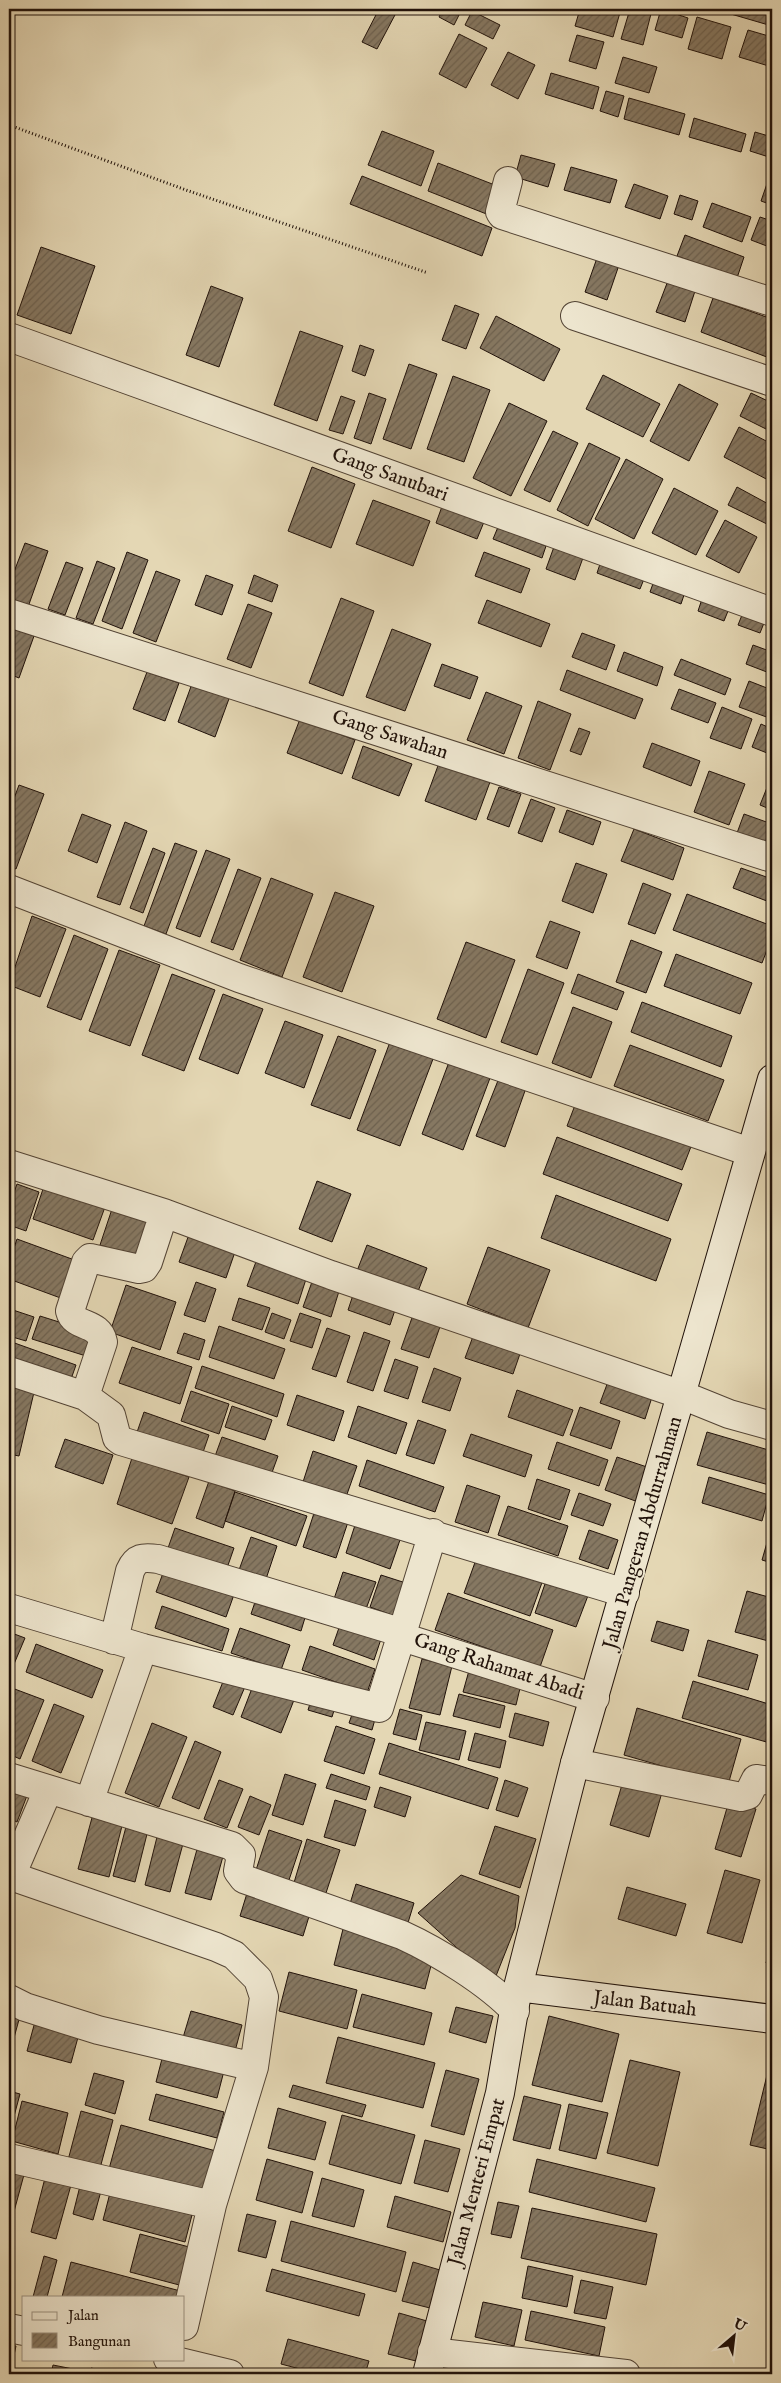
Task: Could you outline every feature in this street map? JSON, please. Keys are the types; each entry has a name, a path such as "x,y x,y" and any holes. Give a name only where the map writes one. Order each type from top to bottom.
{"street":[{"path":"508,181 500,212 502,215 772,302"},
{"path":"575,316 772,382"},
{"name":"Gang Sanubari","path":"9,338 772,612"},
{"name":"Gang Sawahan","path":"9,613 772,858"},
{"path":"9,889 239,978 750,1152"},
{"name":"Jalan Pangeran Abdurrahman","path":"516,1999 575,1763 772,1080"},
{"path":"9,1164 164,1213 331,1275 682,1395 729,1414 772,1426"},
{"path":"85,1396 102,1342 101,1334 96,1329 76,1320 70,1311 86,1262 90,1258 94,1258 139,1269 144,1268 148,1262 164,1213"},
{"path":"9,1371 85,1396 111,1415 117,1438 124,1443 625,1593"},
{"path":"9,1608 143,1648 379,1708 433,1534"},
{"name":"Gang Rahamat Abadi","path":"114,1640 130,1571 134,1562 143,1557 167,1562 403,1635 595,1698"},
{"path":"89,1802 143,1648"},
{"path":"575,1763 741,1797 748,1795 756,1779 772,1781"},
{"path":"9,1777 232,1846 241,1855 238,1871 244,1879 402,1935 423,1945 500,1994 516,1999"},
{"path":"48,1790 10,1878 174,1930 234,1955 258,1979 264,1998 254,2067 212,2205 185,2322"},
{"path":"9,1999 25,2008 98,2030 254,2067"},
{"name":"Jalan Batuah","path":"516,1999 772,2020"},
{"name":"Jalan Menteri Empat","path":"429,2363 500,2093 516,1999"},
{"path":"9,2158 212,2205"},
{"path":"9,2328 22,2331"},
{"path":"173,2360 230,2374"},
{"path":"429,2363 626,2374"}],"path":[{"path":"9,125 186,190 428,273"}],"building":[{"path":"379,9 388,9 396,13 377,49 362,42"},
{"path":"443,9 462,9 454,25 439,17"},
{"path":"580,9 621,9 613,37 575,26"},
{"path":"630,9 652,10 643,45 621,39"},
{"path":"661,9 688,18 682,38 655,30"},
{"path":"695,9 715,9 713,14"},
{"path":"725,9 772,9 772,26 724,12"},
{"path":"472,11 500,25 493,39 465,25"},
{"path":"697,17 731,27 722,59 688,49"},
{"path":"748,30 772,37 772,67 739,57"},
{"path":"459,34 487,48 466,88 439,74"},
{"path":"577,35 604,42 596,69 569,61"},
{"path":"508,52 535,65 518,99 491,85"},
{"path":"623,57 657,67 649,93 615,83"},
{"path":"551,73 599,87 593,109 545,94"},
{"path":"606,91 624,96 618,117 600,111"},
{"path":"629,98 685,114 679,135 624,119"},
{"path":"694,118 746,134 741,152 689,137"},
{"path":"382,131 434,151 421,186 368,165"},
{"path":"755,132 772,137 772,158 750,151"},
{"path":"521,155 555,164 548,187 515,177"},
{"path":"438,163 500,187 489,215 428,191"},
{"path":"571,167 617,180 610,203 564,190"},
{"path":"770,175 772,176 772,205 761,201"},
{"path":"362,176 492,228 482,256 350,204"},
{"path":"634,184 668,196 660,219 625,207"},
{"path":"680,195 698,201 692,220 674,214"},
{"path":"712,203 751,217 742,242 703,227"},
{"path":"760,217 772,221 772,248 751,240"},
{"path":"685,235 744,257 737,278 677,256"},
{"path":"41,247 95,266 71,334 17,315"},
{"path":"597,258 619,265 607,300 585,292"},
{"path":"669,278 696,288 685,322 656,312"},
{"path":"211,286 243,298 219,367 186,355"},
{"path":"713,298 772,319 772,359 701,332"},
{"path":"455,305 479,314 466,349 442,340"},
{"path":"496,316 560,349 544,381 480,348"},
{"path":"300,331 343,346 317,421 274,405"},
{"path":"360,345 374,350 365,376 352,371"},
{"path":"409,364 437,374 411,449 383,439"},
{"path":"603,375 660,404 643,437 586,409"},
{"path":"453,376 490,390 464,462 427,449"},
{"path":"679,384 718,404 689,461 650,441"},
{"path":"369,393 386,399 371,444 354,438"},
{"path":"751,393 772,403 772,432 740,416"},
{"path":"341,396 355,401 343,434 329,430"},
{"path":"509,403 547,421 511,496 473,478"},
{"path":"739,427 772,444 772,482 724,457"},
{"path":"553,431 578,443 550,502 524,490"},
{"path":"589,443 620,458 588,526 557,510"},
{"path":"626,459 663,479 634,539 595,519"},
{"path":"312,467 355,484 331,548 288,531"},
{"path":"737,487 772,506 771,526 728,505"},
{"path":"674,488 718,511 696,555 652,533"},
{"path":"373,500 430,521 413,566 356,544"},
{"path":"444,501 486,517 477,539 436,523"},
{"path":"725,520 757,537 739,573 706,556"},
{"path":"498,527 546,546 542,558 493,539"},
{"path":"25,543 48,551 28,607 9,600 9,585"},
{"path":"555,544 584,555 575,580 546,569"},
{"path":"127,552 148,560 122,629 102,621"},
{"path":"484,552 530,569 521,593 475,576"},
{"path":"602,558 646,574 640,589 597,573"},
{"path":"97,561 115,568 93,624 76,618"},
{"path":"66,562 83,568 65,615 48,609"},
{"path":"156,571 180,580 156,642 133,633"},
{"path":"206,575 233,585 222,615 195,605"},
{"path":"254,575 278,585 272,602 248,593"},
{"path":"655,578 686,589 681,604 650,592"},
{"path":"703,596 730,606 724,621 698,611"},
{"path":"341,598 374,611 343,696 309,683"},
{"path":"487,600 550,624 541,647 478,623"},
{"path":"248,604 272,613 251,668 227,659"},
{"path":"746,605 768,613 760,633 738,625"},
{"path":"9,627 34,636 19,678 9,674"},
{"path":"392,629 431,644 405,711 366,697"},
{"path":"582,633 615,645 606,670 572,657"},
{"path":"753,645 772,652 772,674 746,664"},
{"path":"624,652 663,667 657,686 617,671"},
{"path":"681,659 731,679 725,695 674,675"},
{"path":"442,664 478,677 470,699 434,686"},
{"path":"567,670 643,699 635,719 560,690"},
{"path":"147,672 179,683 165,721 133,709"},
{"path":"193,681 230,696 215,737 178,722"},
{"path":"749,681 772,690 772,719 739,707"},
{"path":"679,689 716,703 708,723 671,709"},
{"path":"486,692 522,706 504,754 467,740"},
{"path":"538,701 571,714 550,770 518,758"},
{"path":"722,707 752,719 741,749 710,738"},
{"path":"300,719 355,740 342,774 287,753"},
{"path":"761,724 772,729 772,755 752,747"},
{"path":"579,728 590,732 581,755 570,751"},
{"path":"652,743 700,761 691,786 643,767"},
{"path":"363,746 412,764 399,796 352,778"},
{"path":"439,763 490,782 476,820 425,801"},
{"path":"709,771 745,784 729,825 694,812"},
{"path":"772,775 772,810 760,805"},
{"path":"19,785 44,794 16,869 9,866 9,812"},
{"path":"499,787 521,794 509,827 487,819"},
{"path":"531,799 555,808 542,842 518,833"},
{"path":"567,810 601,822 593,845 559,832"},
{"path":"82,814 111,825 97,863 68,851"},
{"path":"744,814 772,824 772,847 737,833"},
{"path":"125,822 147,831 120,905 97,897"},
{"path":"634,829 684,848 673,880 621,861"},
{"path":"175,843 197,851 166,934 144,926"},
{"path":"153,848 165,853 143,913 130,908"},
{"path":"206,850 230,859 200,937 176,928"},
{"path":"576,863 607,874 593,913 562,901"},
{"path":"741,868 772,879 772,903 733,888"},
{"path":"238,869 261,878 233,950 211,942"},
{"path":"271,878 313,894 282,977 240,960"},
{"path":"643,883 671,894 655,934 628,924"},
{"path":"335,892 374,906 342,992 303,977"},
{"path":"687,894 772,926 772,937 762,963 673,930"},
{"path":"32,916 66,929 40,997 9,985"},
{"path":"550,921 580,932 567,969 536,957"},
{"path":"74,935 108,949 81,1020 47,1007"},
{"path":"631,940 662,952 646,993 616,982"},
{"path":"466,942 515,960 486,1038 437,1019"},
{"path":"119,950 160,965 130,1046 89,1031"},
{"path":"676,954 752,983 740,1014 664,986"},
{"path":"528,969 564,983 537,1055 501,1042"},
{"path":"172,974 215,990 184,1071 142,1055"},
{"path":"578,974 624,992 617,1010 571,993"},
{"path":"223,994 263,1009 238,1074 199,1059"},
{"path":"642,1002 732,1036 721,1067 631,1032"},
{"path":"573,1007 612,1022 591,1078 552,1063"},
{"path":"285,1021 323,1035 304,1088 265,1073"},
{"path":"338,1036 376,1050 350,1119 311,1105"},
{"path":"390,1042 433,1059 400,1146 357,1130"},
{"path":"630,1045 724,1080 708,1121 614,1086"},
{"path":"449,1062 490,1078 463,1150 422,1134"},
{"path":"499,1078 526,1088 505,1147 476,1136"},
{"path":"577,1100 692,1144 682,1170 567,1126"},
{"path":"557,1137 682,1184 668,1221 543,1174"},
{"path":"317,1181 351,1194 332,1242 299,1229"},
{"path":"17,1184 39,1192 26,1231 9,1225 9,1207"},
{"path":"44,1186 105,1207 93,1240 33,1219"},
{"path":"556,1195 671,1239 656,1281 541,1238"},
{"path":"113,1206 155,1220 141,1259 100,1245"},
{"path":"191,1229 237,1246 226,1278 179,1262"},
{"path":"17,1239 80,1262 66,1300 9,1279 9,1263"},
{"path":"367,1245 427,1268 417,1294 357,1271"},
{"path":"488,1247 550,1270 528,1328 467,1304"},
{"path":"257,1259 307,1276 298,1304 247,1286"},
{"path":"313,1279 340,1288 331,1317 303,1307"},
{"path":"196,1282 216,1289 205,1322 184,1315"},
{"path":"126,1285 176,1302 160,1350 110,1332"},
{"path":"355,1289 397,1304 390,1325 348,1310"},
{"path":"239,1298 270,1308 262,1330 232,1320"},
{"path":"10,1309 34,1317 26,1341 9,1336"},
{"path":"414,1312 442,1321 429,1358 401,1349"},
{"path":"272,1313 291,1320 284,1339 265,1332"},
{"path":"300,1313 321,1320 312,1348 290,1341"},
{"path":"40,1316 94,1333 86,1356 32,1339"},
{"path":"219,1326 285,1349 274,1379 209,1357"},
{"path":"327,1328 350,1336 336,1377 312,1369"},
{"path":"475,1331 522,1348 513,1374 465,1358"},
{"path":"364,1332 390,1341 373,1391 347,1382"},
{"path":"184,1333 205,1340 199,1360 177,1353"},
{"path":"9,1341 76,1365 70,1382 9,1360"},
{"path":"132,1347 192,1367 180,1404 119,1383"},
{"path":"395,1359 418,1367 408,1399 384,1391"},
{"path":"202,1366 284,1394 277,1417 195,1388"},
{"path":"434,1368 461,1378 450,1411 422,1402"},
{"path":"609,1379 653,1394 645,1419 600,1403"},
{"path":"9,1383 35,1388 19,1456 9,1454"},
{"path":"517,1390 573,1410 563,1436 508,1417"},
{"path":"191,1391 229,1404 219,1434 181,1421"},
{"path":"297,1395 344,1411 334,1441 287,1425"},
{"path":"232,1406 272,1420 265,1440 225,1427"},
{"path":"358,1406 407,1423 396,1454 348,1437"},
{"path":"580,1407 620,1421 611,1449 570,1435"},
{"path":"144,1412 209,1435 201,1458 136,1435"},
{"path":"418,1420 446,1430 434,1464 406,1455"},
{"path":"707,1432 772,1451 772,1473 769,1485 697,1465"},
{"path":"471,1434 532,1455 525,1477 463,1456"},
{"path":"222,1437 278,1456 270,1478 214,1459"},
{"path":"65,1439 113,1455 103,1484 55,1467"},
{"path":"557,1442 608,1460 599,1486 548,1469"},
{"path":"313,1451 357,1466 346,1497 303,1482"},
{"path":"617,1457 653,1469 641,1503 605,1490"},
{"path":"132,1458 189,1477 172,1524 117,1504"},
{"path":"367,1460 444,1487 435,1512 359,1486"},
{"path":"709,1477 769,1495 762,1521 702,1503"},
{"path":"537,1479 570,1490 560,1520 528,1509"},
{"path":"209,1481 235,1491 223,1528 196,1518"},
{"path":"467,1485 500,1496 488,1533 455,1522"},
{"path":"235,1492 307,1516 296,1546 225,1521"},
{"path":"579,1493 611,1504 603,1526 571,1515"},
{"path":"508,1506 568,1526 558,1556 498,1535"},
{"path":"316,1507 349,1519 336,1558 303,1547"},
{"path":"356,1522 401,1537 390,1569 346,1553"},
{"path":"772,1525 772,1563 762,1560"},
{"path":"175,1528 234,1548 226,1571 167,1551"},
{"path":"589,1530 618,1540 608,1569 579,1559"},
{"path":"251,1537 277,1546 266,1579 239,1570"},
{"path":"478,1554 544,1577 530,1616 464,1593"},
{"path":"166,1565 236,1589 226,1617 156,1592"},
{"path":"343,1572 376,1582 366,1609 334,1599"},
{"path":"381,1575 412,1585 400,1618 370,1607"},
{"path":"547,1578 589,1593 576,1627 535,1613"},
{"path":"747,1591 772,1598 772,1642 735,1632"},
{"path":"258,1593 307,1611 301,1631 251,1614"},
{"path":"448,1593 553,1630 540,1667 435,1630"},
{"path":"162,1606 229,1629 222,1651 155,1628"},
{"path":"657,1621 689,1630 683,1651 651,1641"},
{"path":"341,1622 382,1636 374,1660 333,1645"},
{"path":"240,1628 290,1645 281,1670 231,1653"},
{"path":"9,1632 25,1638 9,1676"},
{"path":"708,1640 758,1655 748,1690 698,1676"},
{"path":"36,1644 103,1670 92,1698 26,1672"},
{"path":"310,1646 375,1669 367,1693 302,1670"},
{"path":"422,1659 452,1666 440,1715 409,1708"},
{"path":"470,1667 522,1680 516,1705 463,1692"},
{"path":"226,1674 247,1682 233,1715 213,1707"},
{"path":"693,1681 772,1705 772,1736 770,1743 682,1718"},
{"path":"254,1683 294,1700 281,1733 241,1717"},
{"path":"12,1688 44,1700 20,1759 9,1754 9,1697"},
{"path":"459,1694 505,1706 500,1728 453,1716"},
{"path":"312,1697 336,1704 332,1717 308,1710"},
{"path":"54,1704 84,1716 61,1773 32,1761"},
{"path":"355,1706 377,1712 372,1730 349,1723"},
{"path":"637,1708 741,1739 728,1785 624,1755"},
{"path":"400,1709 422,1715 416,1740 393,1734"},
{"path":"515,1713 549,1722 543,1746 509,1737"},
{"path":"426,1722 466,1731 459,1760 419,1750"},
{"path":"152,1723 187,1737 159,1807 125,1793"},
{"path":"336,1726 375,1739 364,1774 324,1761"},
{"path":"475,1733 506,1741 500,1768 468,1760"},
{"path":"195,1741 221,1752 199,1809 172,1798"},
{"path":"389,1743 498,1778 488,1809 379,1774"},
{"path":"285,1774 316,1784 303,1825 272,1815"},
{"path":"331,1774 370,1787 366,1800 326,1788"},
{"path":"624,1778 663,1789 649,1837 610,1825"},
{"path":"219,1780 243,1789 227,1828 204,1819"},
{"path":"505,1780 528,1788 518,1817 496,1810"},
{"path":"9,1785 28,1793 17,1822 9,1818"},
{"path":"380,1787 411,1797 405,1817 374,1807"},
{"path":"250,1796 271,1805 259,1835 238,1827"},
{"path":"335,1800 366,1810 355,1846 324,1837"},
{"path":"729,1801 756,1809 741,1857 715,1849"},
{"path":"93,1814 123,1822 109,1877 78,1869"},
{"path":"127,1823 148,1830 135,1882 113,1876"},
{"path":"495,1826 536,1839 520,1888 479,1874"},
{"path":"269,1830 302,1841 289,1880 256,1870"},
{"path":"158,1833 184,1840 170,1892 145,1885"},
{"path":"307,1839 340,1850 325,1896 293,1886"},
{"path":"199,1842 225,1849 211,1900 185,1893"},
{"path":"725,1870 760,1880 742,1943 707,1933"},
{"path":"461,1875 519,1896 515,1928 494,1981 418,1913"},
{"path":"356,1884 414,1903 407,1926 349,1907"},
{"path":"627,1887 686,1904 676,1936 618,1919"},
{"path":"248,1890 311,1910 303,1936 240,1916"},
{"path":"343,1929 434,1954 425,1989 334,1965"},
{"path":"772,1945 772,1965 766,1963"},
{"path":"289,1972 357,1990 347,2029 279,2011"},
{"path":"362,1994 432,2013 424,2045 353,2027"},
{"path":"456,2007 493,2016 486,2043 449,2032"},
{"path":"191,2011 242,2025 234,2055 182,2041"},
{"path":"9,2013 20,2016 9,2056"},
{"path":"549,2016 619,2034 602,2102 532,2085"},
{"path":"36,2018 80,2030 71,2063 27,2051"},
{"path":"338,2037 435,2063 423,2108 326,2083"},
{"path":"164,2051 225,2067 217,2098 156,2082"},
{"path":"630,2060 680,2072 658,2166 607,2153"},
{"path":"446,2070 479,2079 464,2135 431,2126"},
{"path":"94,2073 124,2081 115,2114 85,2105"},
{"path":"767,2075 772,2077 772,2150 750,2145"},
{"path":"293,2085 366,2105 362,2117 289,2097"},
{"path":"9,2091 20,2094 9,2135"},
{"path":"156,2094 224,2112 217,2138 149,2120"},
{"path":"524,2096 561,2105 550,2149 513,2140"},
{"path":"22,2101 68,2113 58,2154 12,2141"},
{"path":"569,2104 608,2113 596,2159 559,2150"},
{"path":"278,2108 326,2122 315,2160 268,2148"},
{"path":"81,2111 113,2120 99,2172 67,2164"},
{"path":"342,2115 415,2135 401,2184 329,2164"},
{"path":"121,2125 216,2151 204,2195 109,2169"},
{"path":"425,2140 460,2149 448,2192 414,2183"},
{"path":"267,2159 313,2172 302,2213 256,2200"},
{"path":"537,2159 655,2188 646,2222 529,2192"},
{"path":"10,2167 25,2171 12,2219 9,2218"},
{"path":"45,2178 71,2185 56,2239 31,2232"},
{"path":"322,2178 364,2190 354,2227 312,2216"},
{"path":"80,2186 101,2191 93,2220 73,2214"},
{"path":"110,2193 192,2215 185,2242 103,2220"},
{"path":"395,2196 451,2212 443,2242 387,2227"},
{"path":"498,2202 519,2206 511,2238 491,2234"},
{"path":"532,2208 657,2234 646,2285 521,2258"},
{"path":"247,2214 276,2221 266,2258 238,2251"},
{"path":"291,2221 406,2252 396,2292 281,2261"},
{"path":"140,2234 193,2248 183,2286 130,2272"},
{"path":"44,2256 57,2260 47,2296 33,2296"},
{"path":"71,2262 188,2293 185,2296 62,2296"},
{"path":"413,2262 440,2270 430,2308 402,2301"},
{"path":"528,2266 573,2276 567,2307 522,2298"},
{"path":"272,2269 365,2294 359,2316 266,2291"},
{"path":"581,2280 613,2287 606,2319 574,2313"},
{"path":"483,2302 522,2310 514,2346 475,2337"},
{"path":"531,2311 605,2327 599,2356 525,2340"},
{"path":"399,2313 427,2321 416,2361 388,2354"},
{"path":"288,2339 369,2361 365,2374 319,2374 281,2364"},
{"path":"9,2345 16,2346 10,2374 9,2374"},
{"path":"53,2365 83,2371 82,2374 51,2374"},
{"path":"91,2368 120,2374 90,2374"}]}
